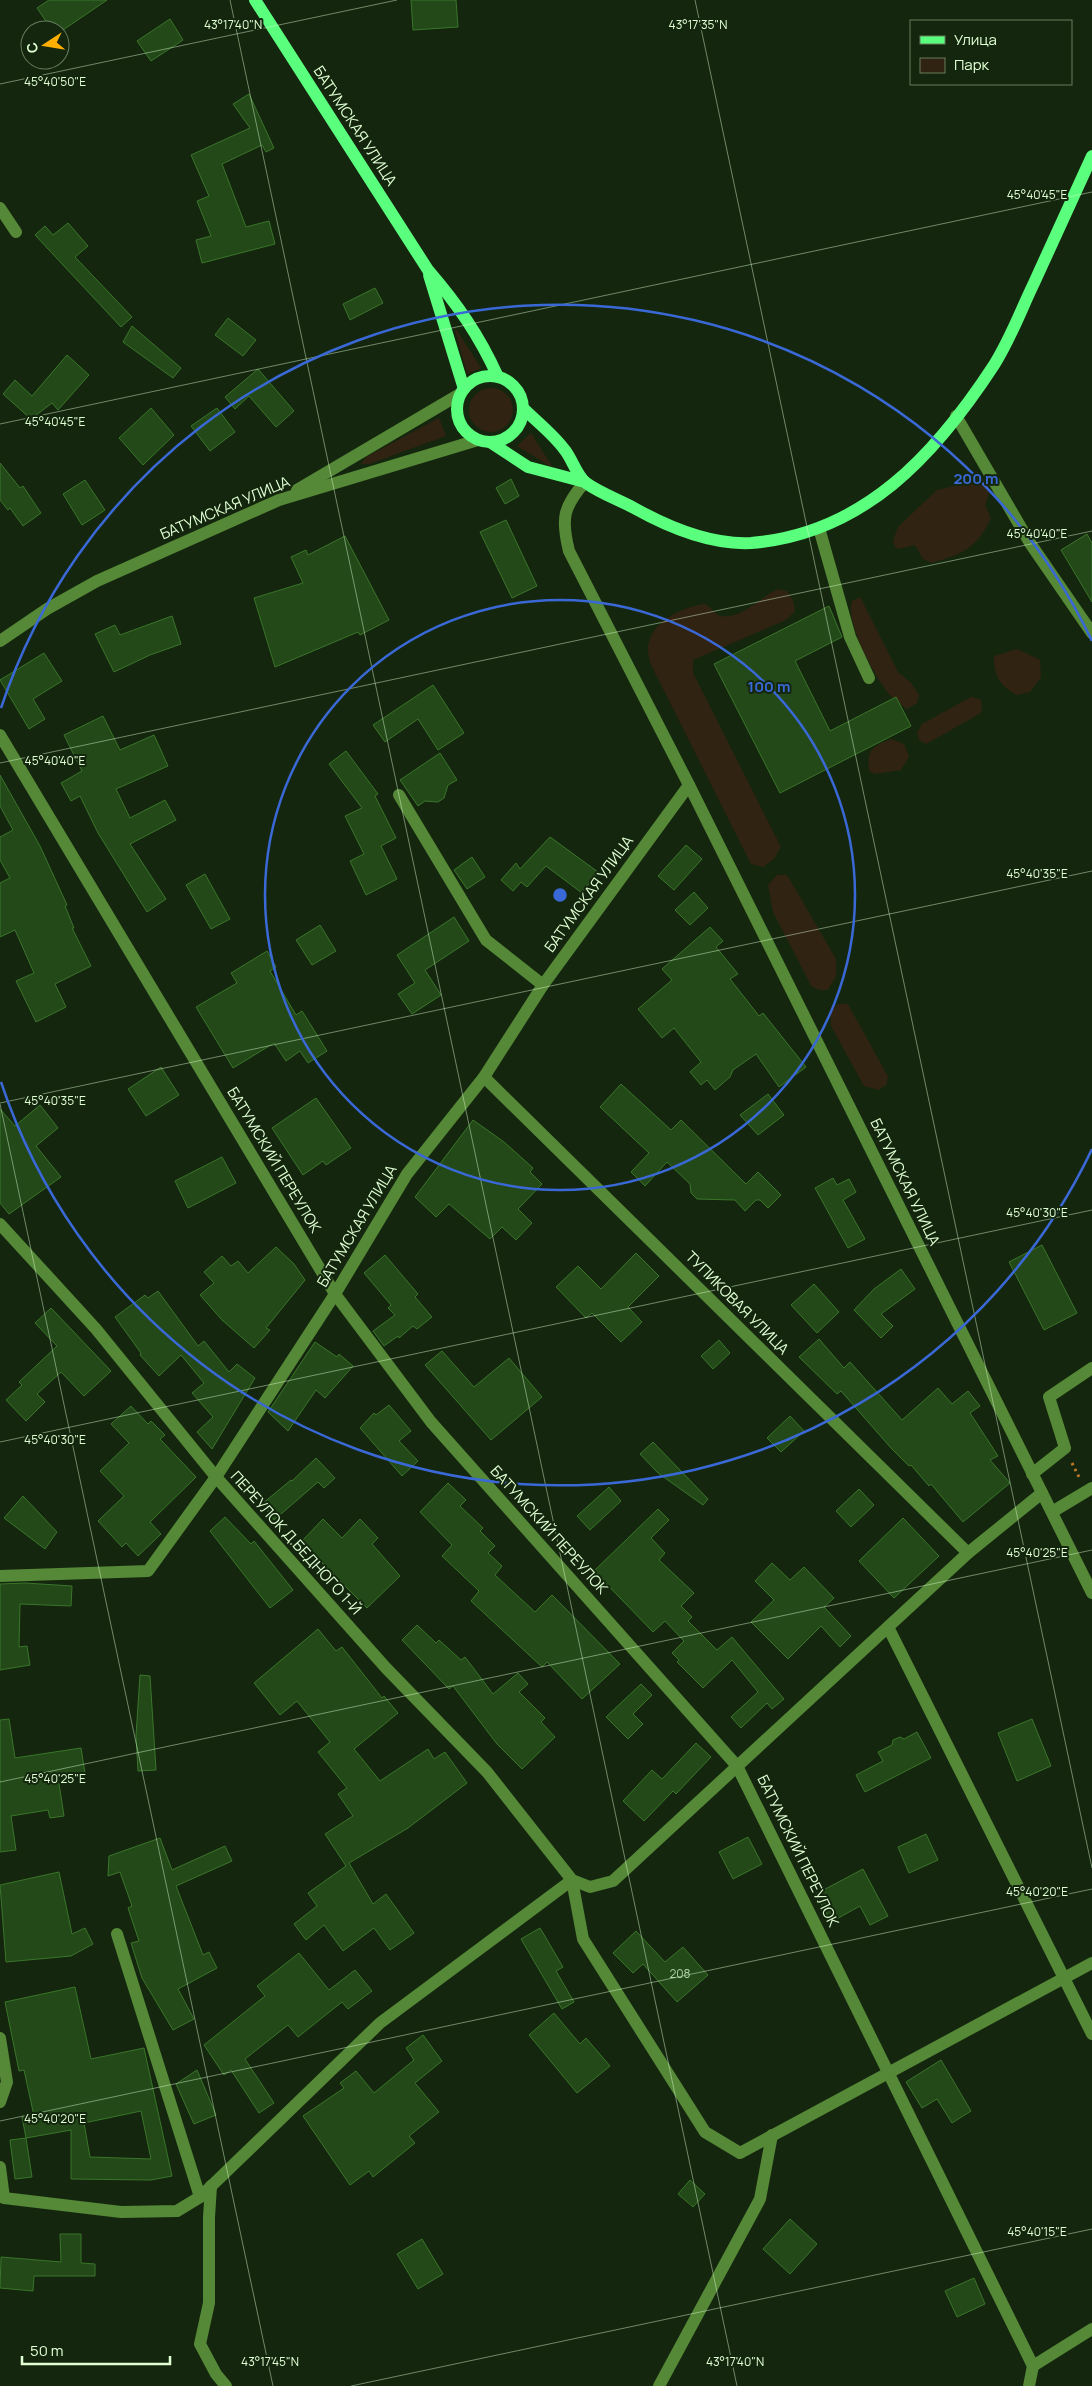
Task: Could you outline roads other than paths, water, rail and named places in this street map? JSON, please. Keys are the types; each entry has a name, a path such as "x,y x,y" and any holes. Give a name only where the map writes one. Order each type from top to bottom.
{"main road":[{"name":"БАТУМСКАЯ УЛИЦА","path":"255,0 428,270"},
{"path":"484,441 500,440 517,428 523,408 516,388 508,381 498,377 479,377 462,391 457,403 459,421 470,436 484,441 528,467 585,482 650,517 688,532 720,540 750,543 785,537 819,528 841,519 885,493 908,474 956,416 998,356 1092,156"},
{"path":"428,270 458,304 483,343 498,377"},
{"path":"428,270 462,391"},
{"path":"523,408 564,448 585,482"}],"street":[{"path":"0,208 16,232"},
{"path":"279,500 462,391"},
{"path":"956,416 1030,543 1092,633"},
{"name":"БАТУМСКАЯ УЛИЦА","path":"0,641 47,609 97,581 279,500 484,441"},
{"name":"БАТУМСКАЯ УЛИЦА","path":"585,482 571,498 564,514 564,531 569,551 689,785 1092,1593"},
{"path":"819,528 850,637 869,678"},
{"name":"БАТУМСКИЙ ПЕРЕУЛОК","path":"0,735 335,1294 431,1422 737,1766 1033,2366"},
{"name":"БАТУМСКАЯ УЛИЦА","path":"0,1576 148,1571 216,1477 335,1294 408,1174 484,1077 543,985 689,785"},
{"path":"398,795 486,940 543,985"},
{"name":"ТУПИКОВАЯ УЛИЦА","path":"484,1077 968,1553"},
{"name":"ПЕРЕУЛОК Д.БЕДНОГО 1-Й","path":"0,1224 96,1329 216,1477 386,1668 487,1772 572,1880"},
{"path":"1032,1474 1065,1448 1049,1397 1092,1368"},
{"path":"1052,1512 1092,1488"},
{"path":"572,1880 590,1887 613,1881 968,1553 1042,1493"},
{"path":"888,1627 1092,2034"},
{"path":"572,1880 583,1939 705,2132 740,2153 1092,1962"},
{"path":"0,2168 4,2198 121,2212 177,2211 200,2197 380,2023 572,1880"},
{"path":"117,1934 200,2197"},
{"path":"0,2038 7,2082 0,2102"},
{"path":"659,2386 760,2199 772,2135"},
{"path":"211,2186 209,2303 200,2344 216,2374 226,2386"},
{"path":"1029,2386 1033,2366 1092,2329"}]}
